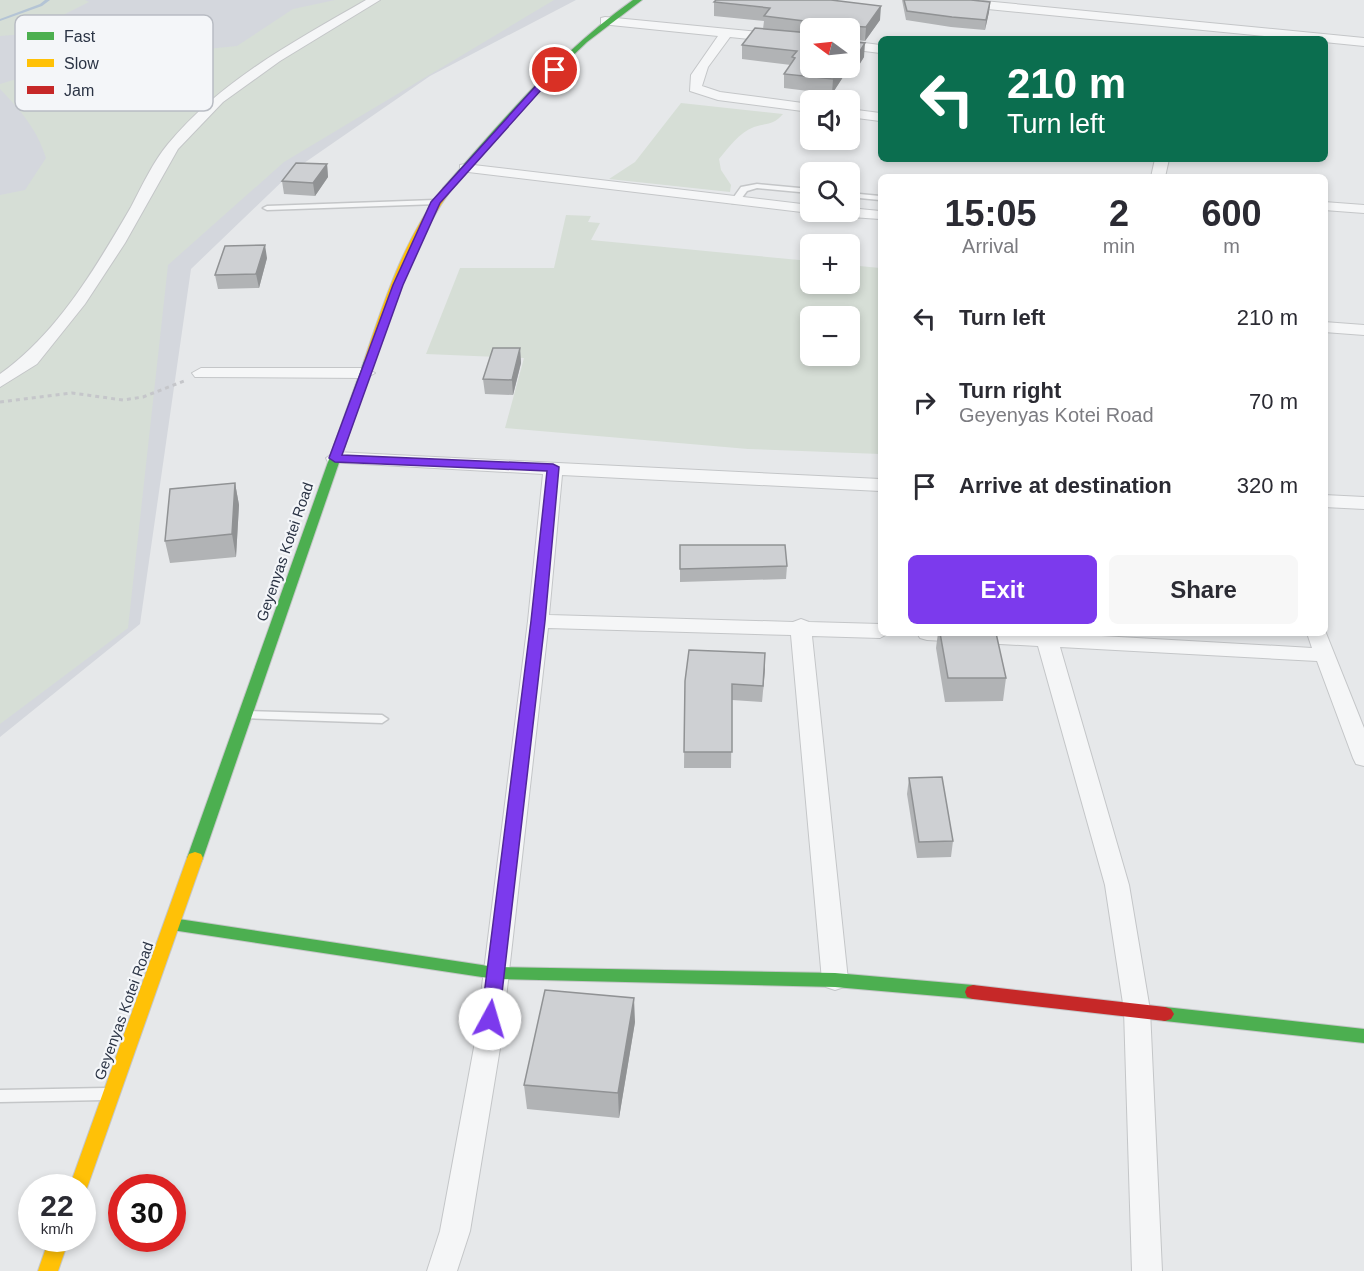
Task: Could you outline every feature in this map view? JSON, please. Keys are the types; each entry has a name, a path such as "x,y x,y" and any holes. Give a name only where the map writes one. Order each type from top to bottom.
{"street":[{"path":"213,104 276,57 374,0"},
{"name":"Geyenyas Kotei Road","path":"83,1174 335,458 398,285 435,202 578,44 605,21 638,0"},
{"path":"937,0 1188,33 1247,36"},
{"path":"605,21 800,40"},
{"path":"727,32 699,72 694,83 695,88 718,96 800,107"},
{"path":"1328,40 1364,42"},
{"path":"860,46 878,49"},
{"path":"0,382 32,360 79,301 117,243 172,147 206,111"},
{"path":"860,114 878,117"},
{"path":"465,168 800,208"},
{"path":"1328,206 1364,209"},
{"path":"860,214 877,215"},
{"path":"1328,327 1364,330"},
{"path":"201,373 366,373"},
{"path":"335,458 878,485"},
{"path":"442,1271 459,1209 488,1042 538,621 553,467"},
{"path":"1328,501 1364,503"},
{"path":"538,621 801,626 878,631"},
{"path":"801,626 835,980"},
{"path":"987,636 1324,655"},
{"path":"1318,636 1324,655 1357,722 1364,758"},
{"path":"1047,639 1117,885 1137,1010 1147,1271"},
{"path":"172,924 495,973 835,980 953,990 1364,1035"},
{"path":"48,1271 55,1252"}],"lane":[{"path":"735,201 744,189 757,186 800,190"},
{"path":"860,196 878,199"},
{"path":"267,208 435,202"},
{"path":"246,715 381,719"},
{"path":"0,1096 112,1093"}],"path":[{"path":"0,402 72,393 123,400 143,397 201,373"}],"shaded area":[{"path":"0,0 576,0 430,76 294,170 191,269 140,624 0,737"},
{"path":"0,0 85,0 89,2 63,15 15,15 15,35 0,36"},
{"path":"335,0 554,0 284,162 168,265 128,628 0,724 0,195 25,190 46,158 33,129 19,111 213,111 213,48 237,46 293,9"},
{"path":"15,80 15,106 0,89 0,84"},
{"path":"681,103 783,114 773,122 754,127 744,133 719,159 721,170 731,185 730,192 609,179 635,162"},
{"path":"566,215 591,216 588,222 600,223 591,240 800,260 800,294 860,294 860,266 878,268 878,454 748,449 505,428 524,358 426,354 460,268 554,268"}],"building":[{"path":"716,0 831,0 881,6 866,27 860,27 860,18 800,18 800,20 764,16 770,8 714,2"},
{"path":"904,0 990,2 986,20 907,11"},
{"path":"755,28 800,32 800,76 784,74 797,51 742,45"},
{"path":"296,163 327,164 313,183 282,181"},
{"path":"265,245 256,274 215,275 225,246"},
{"path":"493,348 520,348 512,380 483,379"},
{"path":"235,483 232,534 165,541 170,489"},
{"path":"680,545 785,545 787,566 680,569"},
{"path":"941,636 997,636 1006,678 948,678"},
{"path":"689,650 765,653 763,686 732,684 732,752 684,752 685,681"},
{"path":"942,777 953,841 919,842 909,778"},
{"path":"545,990 634,998 618,1093 524,1085"}],"waterway":[{"path":"0,20 41,5 48,0"}],"traffic: fast":[{"path":"446,190 513,113 560,64 610,19 638,0"},
{"path":"195,858 369,361"},
{"path":"172,924 495,973 835,980 973,992"},
{"path":"1165,1014 1364,1036"}],"traffic: slow":[{"path":"369,361 412,247 434,205 446,190"},
{"path":"83,1174 195,858"},
{"path":"48,1271 55,1252"}],"traffic: jam":[{"path":"973,992 1165,1014"}],"route":[{"path":"490,1019 538,621 553,467 335,458 398,285 435,202 555,70"}]}
